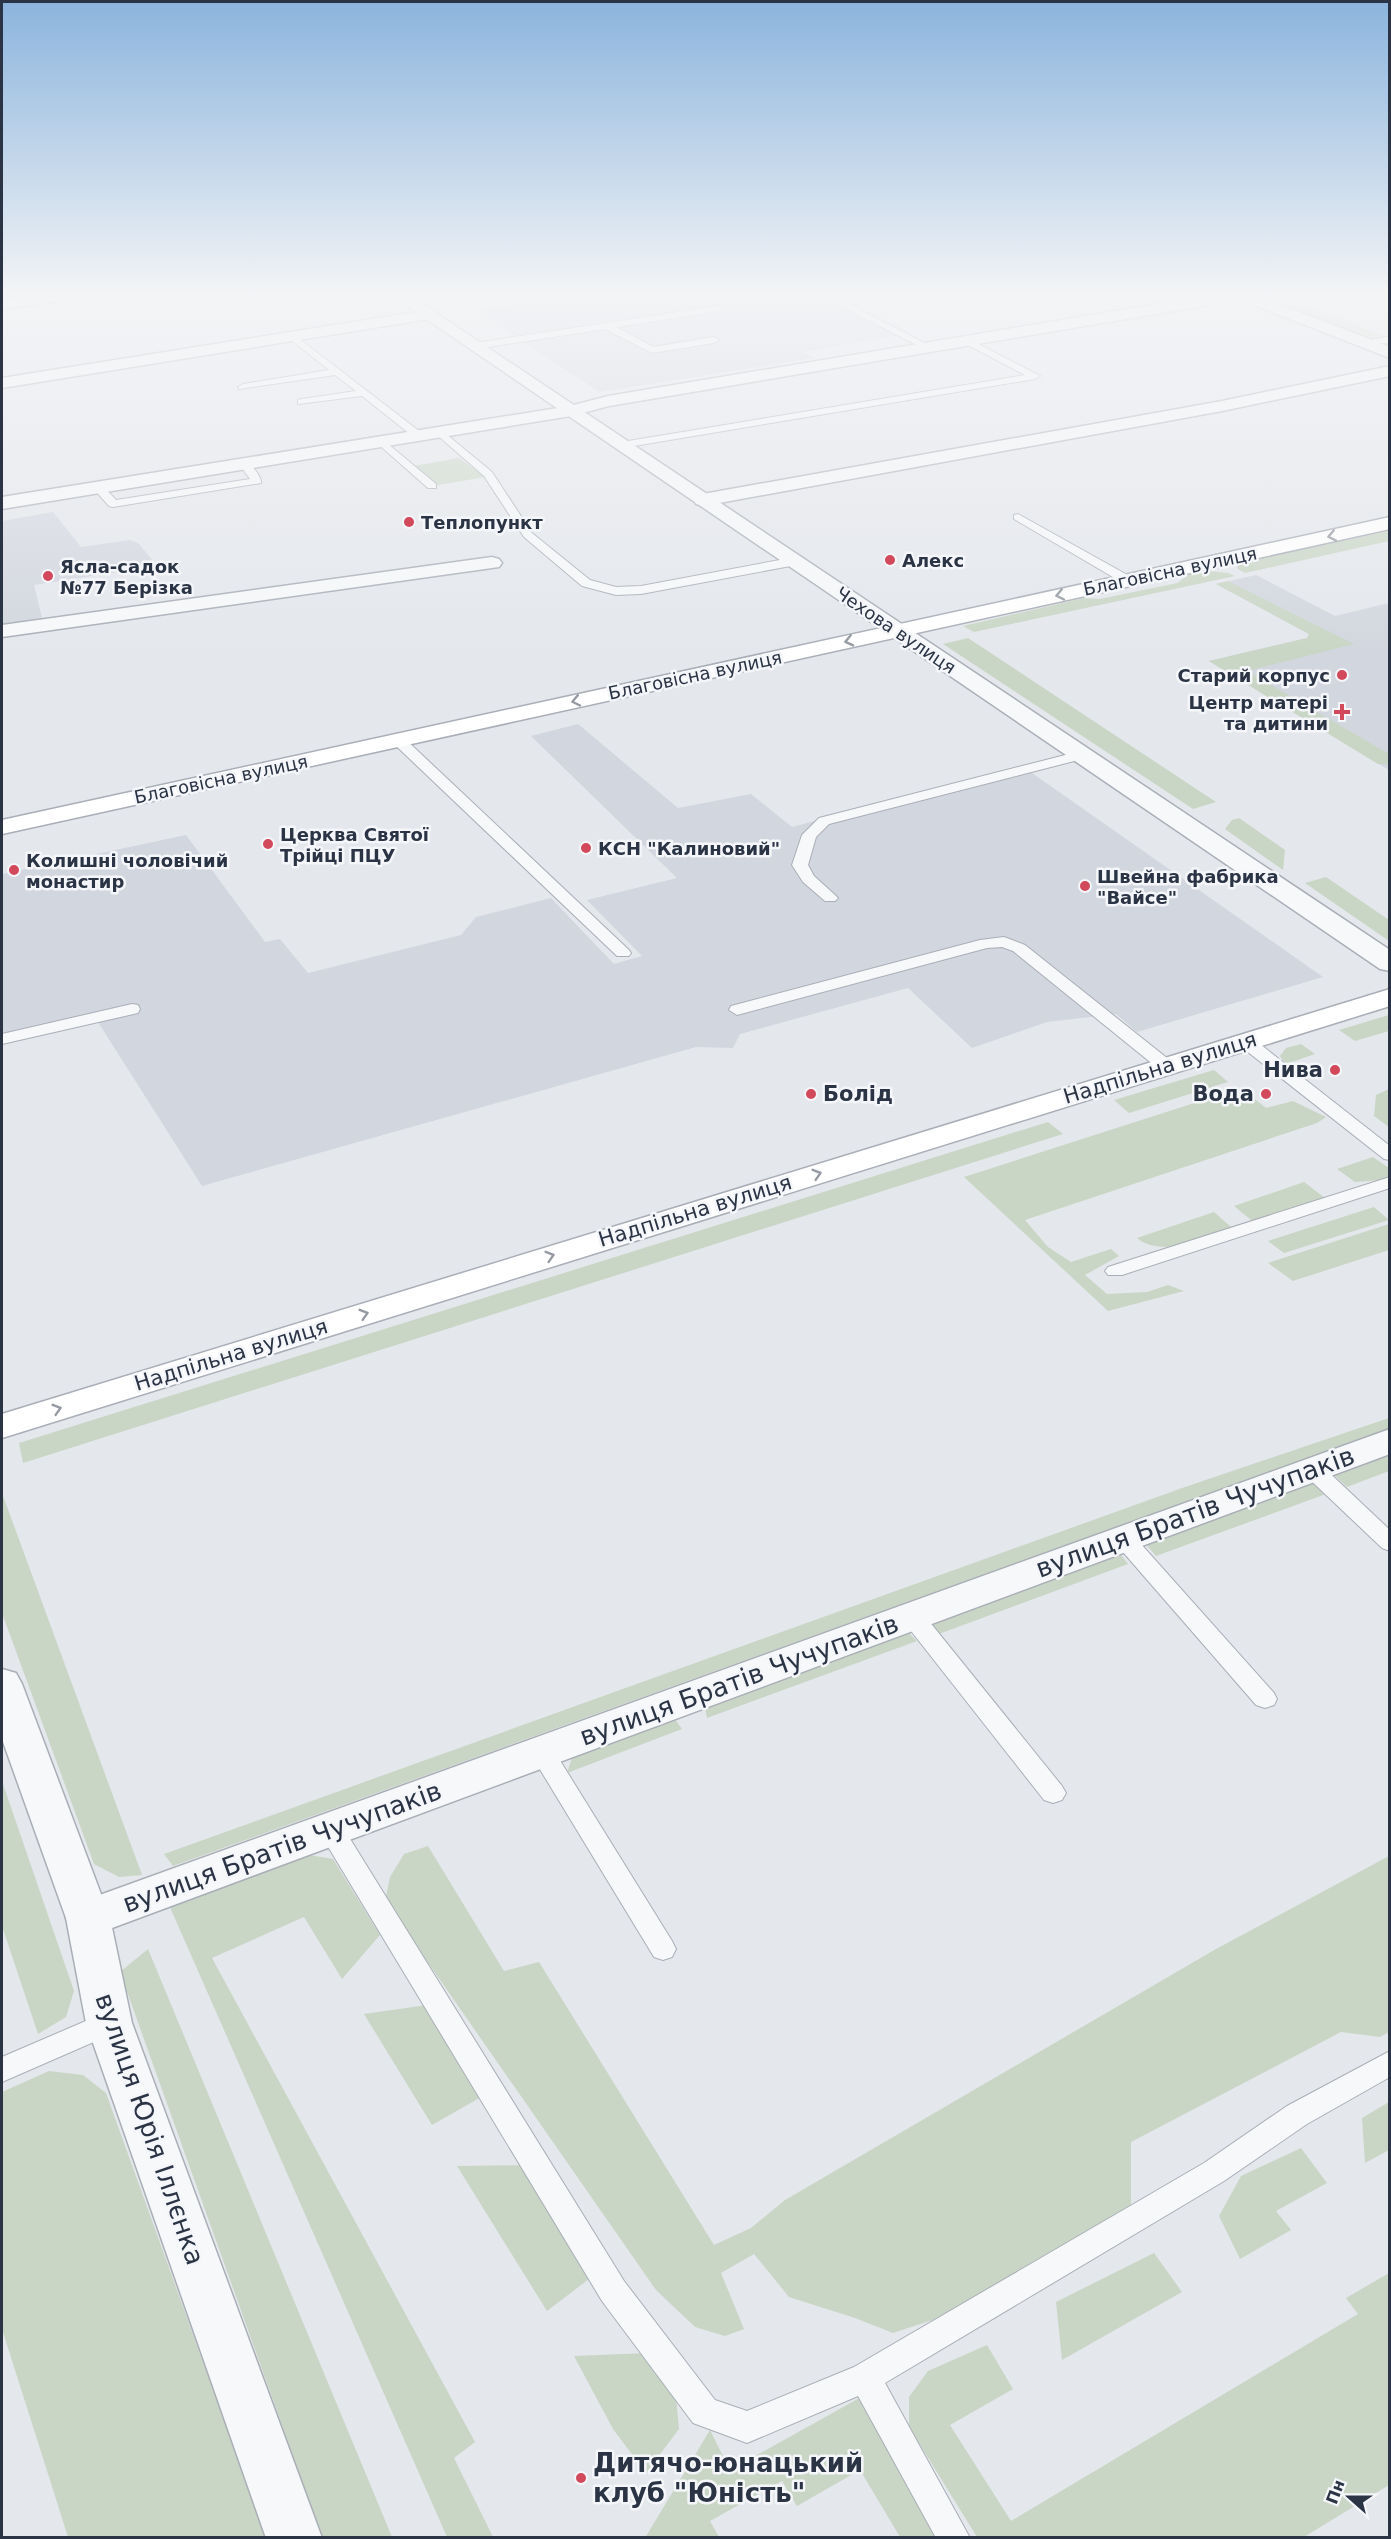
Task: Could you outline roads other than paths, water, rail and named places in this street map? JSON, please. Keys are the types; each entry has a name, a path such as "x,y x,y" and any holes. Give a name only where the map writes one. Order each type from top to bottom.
{"main road":[{"name":"Благовісна вулиця","path":"2,827 1389,523"},
{"name":"Надпільна вулиця","path":"2,1426 1389,997"}],"street":[{"path":"2,503 543,415"},
{"name":"Чехова вулиця","path":"578,415 1389,963"},
{"path":"703,500 1170,415"},
{"path":"2,631 492,563"},
{"name":"вулиця Братів Чучупаків","path":"88,1918 1389,1441"},
{"name":"вулиця Юрія Іллєнка","path":"2,1684 88,1918 109,2023 294,2538"}],"lane":[{"path":"392,415 419,436"},
{"path":"622,445 803,415"},
{"path":"440,432 488,474 528,535 593,587 615,591 641,590 796,561"},
{"path":"382,442 432,486"},
{"path":"1018,517 1127,580"},
{"path":"398,740 622,953"},
{"path":"830,898 808,879 800,865 809,835 824,821 1081,755"},
{"path":"737,1010 986,943 1004,942 1019,948 1166,1066"},
{"path":"2,1039 132,1009"},
{"path":"1245,1041 1389,1155"},
{"path":"1115,1270 1389,1182"},
{"path":"1312,1469 1389,1543"},
{"path":"1124,1539 1265,1699"},
{"path":"912,1616 1053,1793"},
{"path":"542,1753 663,1949"},
{"path":"330,1828 613,2291 704,2412 747,2427 865,2378 1214,2172 1297,2115 1389,2063"},
{"path":"2,2070 109,2023"},
{"path":"865,2378 954,2538"}],"place":[{"name":"Теплопункт","path":"409,522"},
{"name":"Алекс","path":"890,560"},
{"name":"Ясла-садок №77 Берізка","path":"48,576"},
{"name":"Старий корпус","path":"1342,675"},
{"name":"Центр матері та дитини","path":"1342,712"},
{"name":"Церква Святої Трійці ПЦУ","path":"268,844"},
{"name":"КСН \"Калиновий\"","path":"586,848"},
{"name":"Колишні чоловічий монастир","path":"14,870"},
{"name":"Швейна фабрика \"Вайсе\"","path":"1085,886"},
{"name":"Нива","path":"1335,1070"},
{"name":"Болід","path":"811,1094"},
{"name":"Вода","path":"1266,1094"},
{"name":"Дитячо-юнацький клуб \"Юність\"","path":"581,2478"}]}
